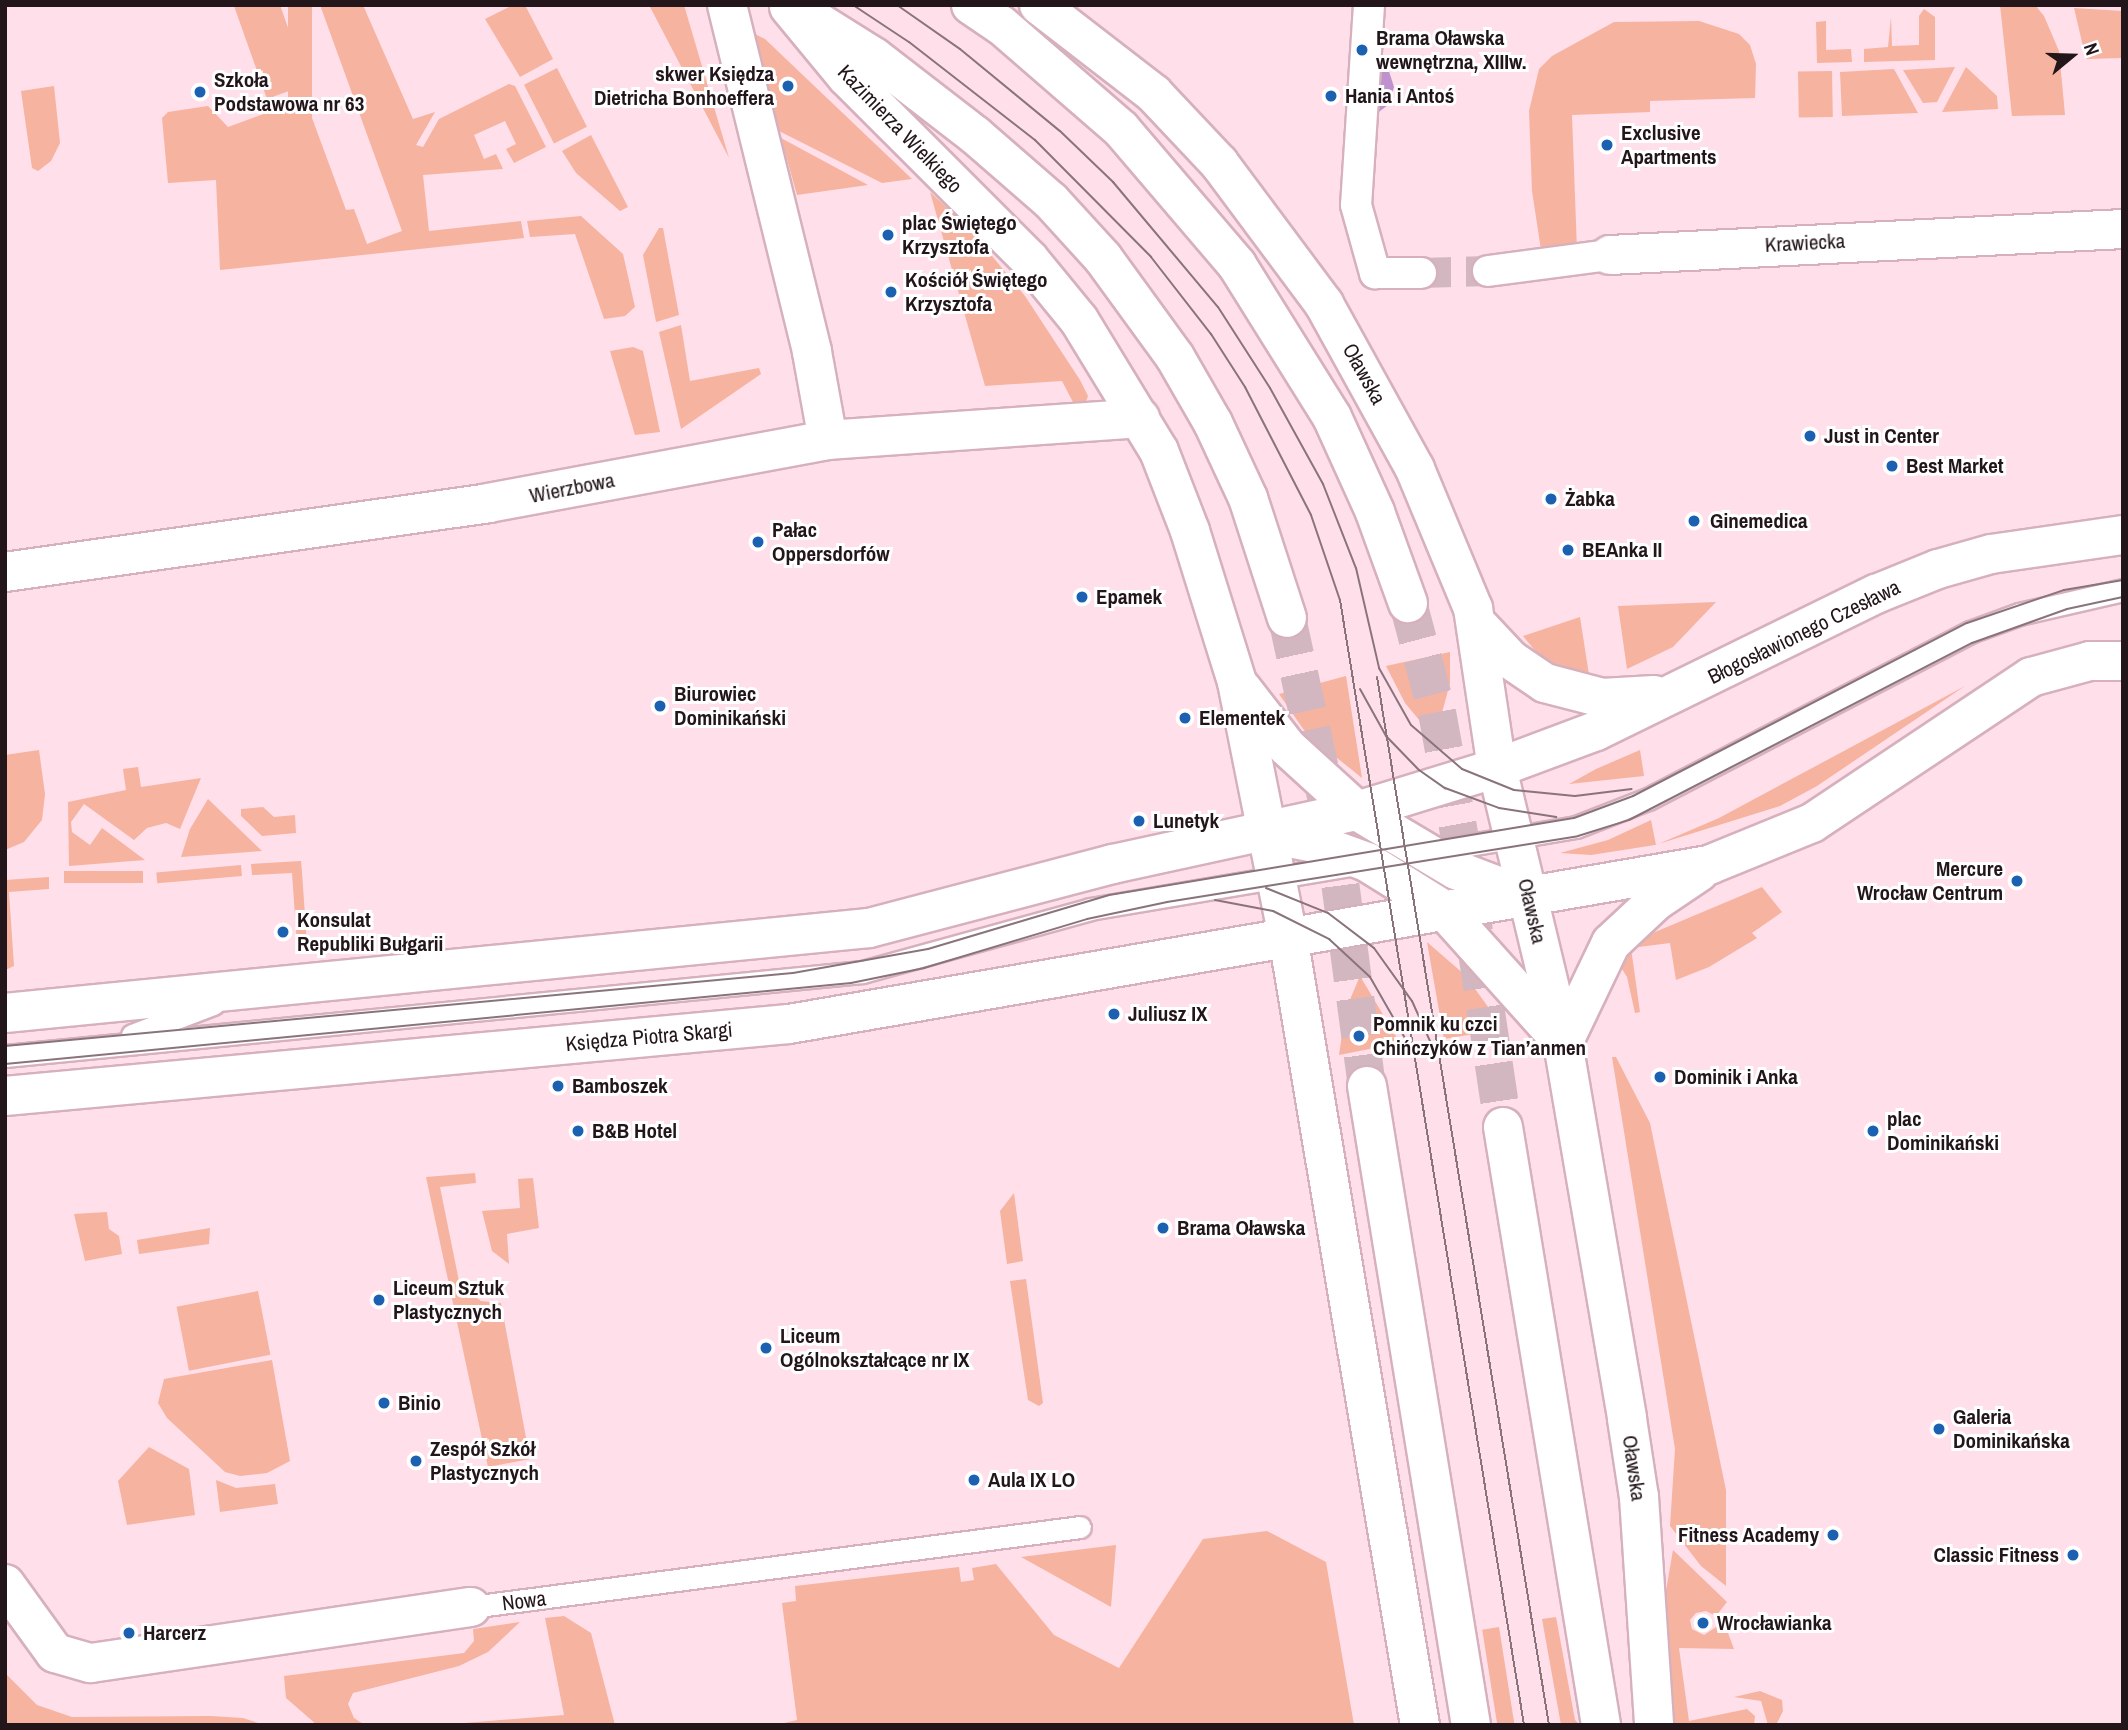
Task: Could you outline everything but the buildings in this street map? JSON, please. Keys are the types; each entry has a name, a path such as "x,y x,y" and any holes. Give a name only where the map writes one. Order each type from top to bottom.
{"street":[{"path":"727,5 812,352 828,440"},
{"path":"789,5 874,57 993,149 1051,201 1103,258 1175,357 1213,423 1248,498 1287,618"},
{"name":"Kazimierza Wielkiego","path":"789,5 847,78 1036,268 1079,320 1140,418"},
{"path":"971,5 1000,24 1121,129 1237,265 1297,355 1338,430 1375,512 1408,603"},
{"path":"1369,5 1356,205 1375,273 1421,273"},
{"name":"Oławska","path":"1055,11 1154,94 1219,163 1324,304 1370,383 1415,469 1478,625 1497,768 1563,1043 1639,1497 1654,1725"},
{"name":"Krawiecka","path":"1488,271 1611,255 2123,229"},
{"path":"1140,418 1159,451 1191,531 1237,682 1318,1096 1420,1725"},
{"name":"Wierzbowa","path":"5,572 488,503 828,440 1140,418"},
{"name":"Błogosławionego Czesława","path":"1265,834 1357,811 1497,768 1596,731 1876,594 1938,569 1991,554 2123,536"},
{"path":"1478,625 1511,660 1545,683 1572,694 1628,699 1685,689"},
{"path":"5,1013 869,928 1113,864 1265,834 1315,843 1367,862 1444,910 1563,1043 1611,943 1656,901 1709,865 1812,823 2031,677 2090,661 2123,661"},
{"path":"1237,682 1287,747 1357,811 1422,853 1529,897 1709,865"},
{"name":"Księdza Piotra Skargi","path":"5,1096 789,1024 1529,897"},
{"path":"1367,1086 1471,1725"},
{"path":"1503,1126 1601,1725"},
{"name":"Nowa","path":"5,1584 55,1653 91,1662 471,1607"}],"lane":[{"path":"5,1056 862,972 947,952 1090,909 1576,827 1648,799 1970,632 2019,614 2123,590"},
{"path":"803,979 849,1014"},
{"path":"103,1046 246,991"},
{"name":"Nowa","path":"471,1607 1080,1527"}],"shaded area":[{"path":"280,5 308,84 267,99 234,6"},
{"path":"288,5 312,5 312,250 288,250"},
{"path":"320,5 363,5 413,119 435,112 416,145 423,147 439,119 509,84 515,86 546,147 514,163 506,149 516,144 505,121 474,135 484,159 496,154 503,169 423,175 429,231 521,221 524,238 220,270 216,180 168,183 162,118 168,112 208,106 228,127 305,99 346,210 354,209 367,244 402,231"},
{"path":"513,5 525,5 553,59 520,77 485,19"},
{"path":"649,5 684,5 729,158"},
{"path":"2000,5 2035,5 2044,16 2059,51 2065,115 2012,116"},
{"path":"2074,8 2123,11 2123,58 2086,59"},
{"path":"1924,9 1935,17 1935,60 1864,62 1864,49 1888,47 1891,17 1892,46 1919,45 1919,16"},
{"path":"1699,21 1739,34 1750,45 1756,64 1755,98 1650,101 1650,112 1572,115 1577,250 1541,250 1532,191 1529,111 1539,69 1552,56 1614,22"},
{"path":"1826,21 1826,50 1851,49 1852,62 1817,63 1816,22"},
{"name":"skwer Księdza Dietricha Bonhoeffera","path":"755,34 765,39 912,179 882,183 779,131"},
{"path":"1376,59 1388,68 1394,87 1388,105 1372,117"},
{"path":"1955,67 1937,102 1923,103 1903,70"},
{"path":"1966,67 1997,96 1998,109 1942,112"},
{"path":"557,68 587,127 554,144 524,85"},
{"path":"1894,69 1918,113 1842,116 1840,72"},
{"path":"1832,71 1833,117 1799,118 1798,72"},
{"path":"54,86 60,143 51,161 38,171 32,168 21,91"},
{"path":"591,135 628,207 620,211 576,173 562,151"},
{"path":"781,138 868,185 797,195"},
{"path":"930,192 969,228 1025,296 1080,380 1088,396 1085,405 1075,406 1062,381 985,386"},
{"path":"581,216 623,254 635,307 625,316 604,319 575,234 530,237 527,221"},
{"path":"659,228 663,228 679,315 656,322 643,255"},
{"path":"681,325 690,381 759,368 761,374 681,429 659,332"},
{"path":"633,347 643,351 660,432 635,435 610,351"},
{"path":"1716,602 1673,647 1627,669 1618,606"},
{"path":"1580,617 1589,675 1570,675 1542,659 1523,636"},
{"path":"1450,652 1450,683 1435,739 1405,703 1386,666"},
{"path":"1346,676 1362,778 1306,733 1279,694"},
{"path":"1965,686 1817,786 1780,806 1659,844 1719,818"},
{"path":"39,750 45,794 42,820 24,842 5,850 5,755"},
{"path":"1640,750 1644,776 1569,784 1596,769"},
{"path":"138,767 141,787 201,778 180,829 166,823 147,828 134,840 84,804 71,822 72,832 90,845 102,828 145,860 69,866 68,802 126,790 123,769"},
{"path":"208,799 262,851 181,857 190,829"},
{"path":"263,807 274,817 295,815 296,833 262,836 241,816 241,809"},
{"path":"1651,820 1656,845 1591,855 1560,853 1608,840"},
{"path":"301,861 307,945 297,945 292,873 252,875 251,864"},
{"path":"241,865 242,876 157,883 156,872"},
{"path":"64,871 143,871 143,883 64,883"},
{"path":"49,877 49,889 9,892 14,966 5,970 5,880"},
{"path":"1762,887 1782,912 1752,933 1757,938 1709,967 1676,980 1670,943 1631,948 1640,1012 1635,1013 1627,977 1617,961 1629,943"},
{"path":"1427,942 1465,975 1504,1029 1444,1039"},
{"path":"1360,976 1400,1043 1339,1055 1346,1009"},
{"path":"1612,1057 1616,1057 1650,1123 1726,1490 1726,1586 1701,1566 1670,1526 1675,1449"},
{"path":"475,1173 476,1183 440,1187 460,1286 481,1301 501,1303 530,1459 488,1467 426,1177"},
{"path":"533,1178 539,1228 507,1234 509,1264 492,1251 482,1211 520,1208 518,1179"},
{"path":"1014,1193 1023,1261 1007,1264 1000,1211"},
{"path":"107,1212 109,1229 119,1236 122,1254 85,1261 74,1214"},
{"path":"210,1228 209,1244 139,1254 137,1240"},
{"path":"1026,1279 1043,1403 1039,1406 1028,1400 1010,1281"},
{"path":"258,1291 270,1355 189,1371 177,1307"},
{"path":"272,1360 290,1461 267,1473 240,1476 225,1472 167,1418 158,1403 164,1379"},
{"path":"149,1447 189,1469 195,1515 127,1525 118,1481"},
{"path":"216,1480 236,1488 275,1484 278,1504 220,1512"},
{"path":"1267,1531 1326,1562 1354,1725 776,1725 797,1720 782,1603 796,1601 795,1586 959,1567 961,1582 974,1580 972,1568 996,1564 1054,1635 1119,1668 1203,1539"},
{"path":"1116,1545 1111,1607 1021,1557"},
{"path":"1673,1550 1727,1602 1716,1616 1706,1611 1696,1613 1690,1620 1692,1629 1704,1635 1719,1625 1725,1625 1734,1649 1679,1648 1689,1721 1747,1709 1755,1716 1754,1725 1674,1725 1662,1614"},
{"path":"564,1616 591,1633 615,1725 440,1725 564,1715 545,1618"},
{"path":"1556,1617 1575,1720 1580,1725 1561,1725 1542,1619"},
{"path":"520,1622 488,1652 459,1666 353,1693 348,1704 354,1718 365,1725 317,1725 286,1698 284,1676 464,1653 474,1641 473,1629"},
{"path":"1499,1627 1514,1725 1497,1725 1482,1630"},
{"path":"5,1673 37,1705 72,1717 211,1716 243,1718 264,1725 5,1725"},
{"path":"1760,1691 1782,1700 1783,1711 1776,1725 1768,1725 1761,1701 1734,1697"}],"tunnel":[{"path":"1421,273 1488,271"},
{"path":"1408,603 1437,712 1460,838 1503,1127"},
{"path":"1287,618 1333,829 1367,1086"}],"tram line":[{"path":"853,5 909,42 1035,140 1151,257 1211,334 1245,387 1311,515 1340,600 1524,1725"},
{"path":"897,5 960,49 1060,131 1113,182 1218,307 1270,388 1323,484 1356,568 1379,668 1411,725 1462,769 1514,790 1575,796 1632,789"},
{"path":"5,1046 793,973 928,949 1109,895 1574,818 1633,796 1967,623 2064,590 2123,580"},
{"path":"5,1064 851,983 924,968 1087,919 1167,902 1578,836 1629,820 1972,643 2067,609 2123,597"},
{"path":"1377,677 1549,1725"},
{"path":"1360,689 1386,736 1419,770 1445,788 1499,808 1556,817"},
{"path":"1266,888 1328,913 1374,948 1412,1001 1430,1041"},
{"path":"1215,900 1273,911 1329,939 1370,977 1405,1038"}],"place":[{"name":"Brama Oławska wewnętrzna, XIIIw.","path":"1362,50"},
{"name":"skwer Księdza Dietricha Bonhoeffera","path":"788,86"},
{"name":"Szkoła Podstawowa nr 63","path":"200,92"},
{"name":"Hania i Antoś","path":"1331,96"},
{"name":"Exclusive Apartments","path":"1607,145"},
{"name":"plac Świętego Krzysztofa","path":"888,235"},
{"name":"Kościół Świętego Krzysztofa","path":"891,292"},
{"name":"Just in Center","path":"1810,436"},
{"name":"Best Market","path":"1892,466"},
{"name":"Żabka","path":"1551,499"},
{"name":"Ginemedica","path":"1694,521"},
{"name":"Pałac Oppersdorfów","path":"758,542"},
{"name":"BEAnka II","path":"1568,550"},
{"name":"Epamek","path":"1082,597"},
{"name":"Biurowiec Dominikański","path":"660,706"},
{"name":"Elementek","path":"1185,718"},
{"name":"Lunetyk","path":"1139,821"},
{"name":"Mercure Wrocław Centrum","path":"2017,881"},
{"name":"Konsulat Republiki Bułgarii","path":"283,932"},
{"name":"Juliusz IX","path":"1114,1014"},
{"name":"Pomnik ku czci Chińczyków z Tian’anmen","path":"1359,1036"},
{"name":"Dominik i Anka","path":"1660,1077"},
{"name":"Bamboszek","path":"558,1086"},
{"name":"B&B Hotel","path":"578,1131"},
{"name":"plac Dominikański","path":"1873,1131"},
{"name":"Brama Oławska","path":"1163,1228"},
{"name":"Liceum Sztuk Plastycznych","path":"379,1300"},
{"name":"Liceum Ogólnokształcące nr IX","path":"766,1348"},
{"name":"Binio","path":"384,1403"},
{"name":"Galeria Dominikańska","path":"1939,1429"},
{"name":"Zespół Szkół Plastycznych","path":"416,1461"},
{"name":"Aula IX LO","path":"974,1480"},
{"name":"Fitness Academy","path":"1833,1535"},
{"name":"Classic Fitness","path":"2073,1555"},
{"name":"Wrocławianka","path":"1703,1623"},
{"name":"Harcerz","path":"129,1633"}]}
